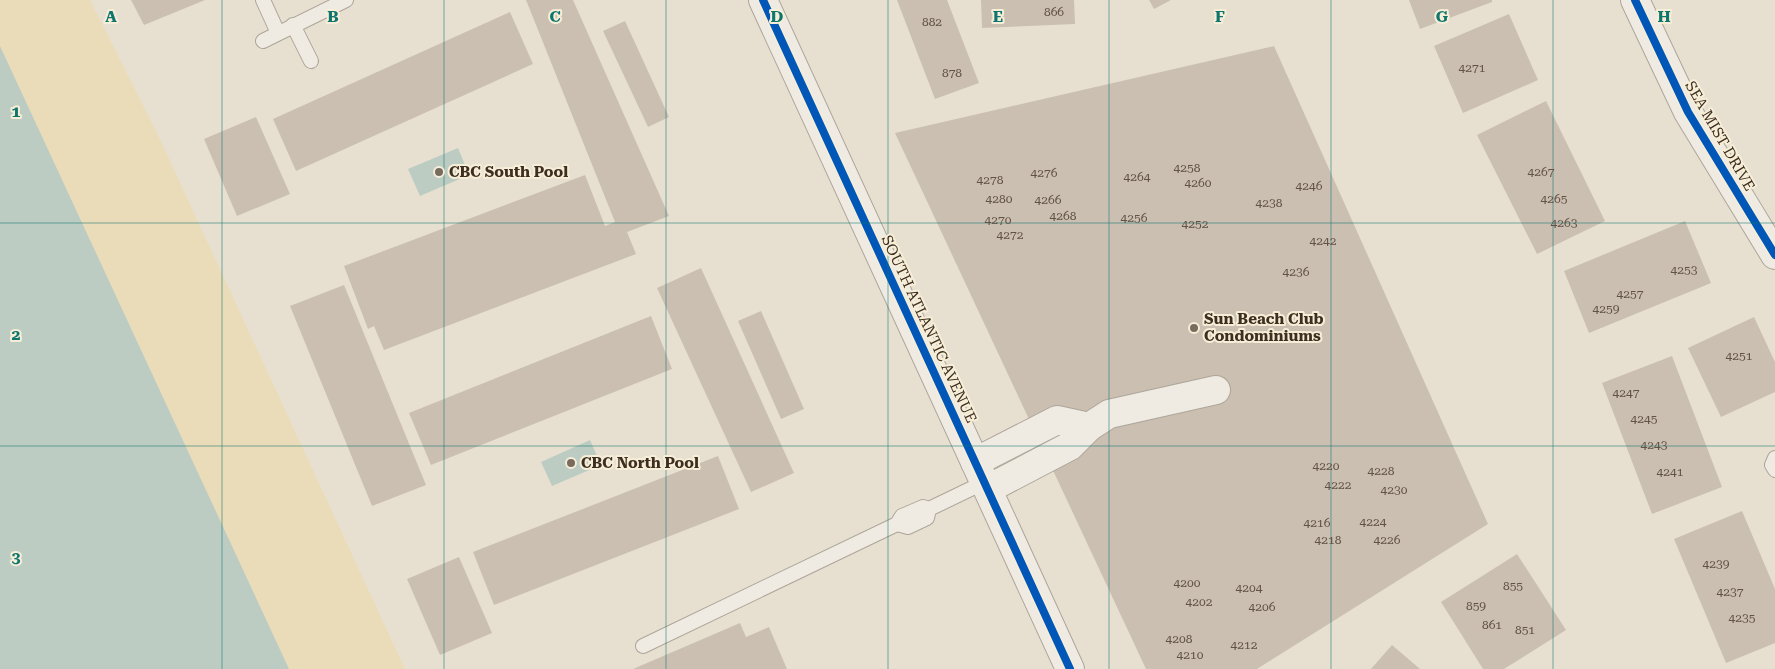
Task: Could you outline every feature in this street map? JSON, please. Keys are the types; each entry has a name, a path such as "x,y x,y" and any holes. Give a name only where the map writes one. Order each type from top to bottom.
{"street":[{"name":"SOUTH ATLANTIC AVENUE","path":"762,0 1070,669"},
{"name":"SEA MIST DRIVE","path":"1635,0 1688,112 1775,255"},
{"path":"983,478 1070,446 1089,427 1109,414 1216,390"}],"lane":[{"path":"263,0 278,33"},
{"path":"263,41 346,0"},
{"path":"294,25 312,62"},
{"path":"1775,458 1772,465 1775,470"},
{"path":"643,646 897,524 908,527 927,518 929,509 983,478"}],"sand":[{"path":"0,0 90,0 157,133 405,669 0,669"}],"shaded area":[{"path":"0,46 289,669 0,669"},
{"name":"CBC South Pool","path":"458,148 469,175 420,196 408,169"},
{"name":"CBC North Pool","path":"590,440 601,465 552,486 541,462"}],"building":[{"path":"131,0 205,0 144,25"},
{"path":"526,0 573,0 669,216 627,232 636,254 384,350 374,326 368,329 344,266 585,175 605,226 615,222"},
{"path":"897,0 947,0 979,83 935,99"},
{"path":"981,0 1074,0 1075,24 982,28"},
{"path":"1149,0 1171,0 1154,9"},
{"path":"1409,0 1492,0 1492,2 1420,29"},
{"path":"510,12 533,64 296,171 273,119"},
{"path":"1509,14 1538,80 1463,113 1434,46"},
{"path":"625,21 669,117 648,127 603,31"},
{"name":"Sun Beach Club Condominiums","path":"1274,46 1488,524 1257,669 1146,669 895,133"},
{"path":"1546,101 1605,221 1537,254 1477,135"},
{"path":"256,117 290,194 237,216 204,139"},
{"path":"1685,221 1711,283 1589,333 1564,271"},
{"path":"701,268 794,473 751,492 657,288"},
{"path":"344,285 426,485 372,506 290,306"},
{"path":"761,311 804,409 781,419 738,321"},
{"path":"651,316 672,369 431,465 409,413"},
{"path":"1754,317 1775,362 1775,392 1721,417 1688,348"},
{"path":"1672,356 1722,487 1652,514 1602,383"},
{"path":"718,456 739,509 494,605 473,552"},
{"path":"1742,511 1775,589 1775,643 1726,663 1674,539"},
{"path":"1517,554 1566,630 1504,669 1483,669 1441,602"},
{"path":"459,557 492,633 440,655 407,579"},
{"path":"740,623 746,637 769,627 787,669 633,669"},
{"path":"1392,645 1420,669 1371,669"}],"cycle path":[{"path":"763,0 1070,669"},
{"path":"1635,0 1688,112 1775,255"}],"place":[{"name":"CBC South Pool","path":"439,172"},
{"name":"Sun Beach Club Condominiums","path":"1194,328"},
{"name":"CBC North Pool","path":"571,463"}]}
